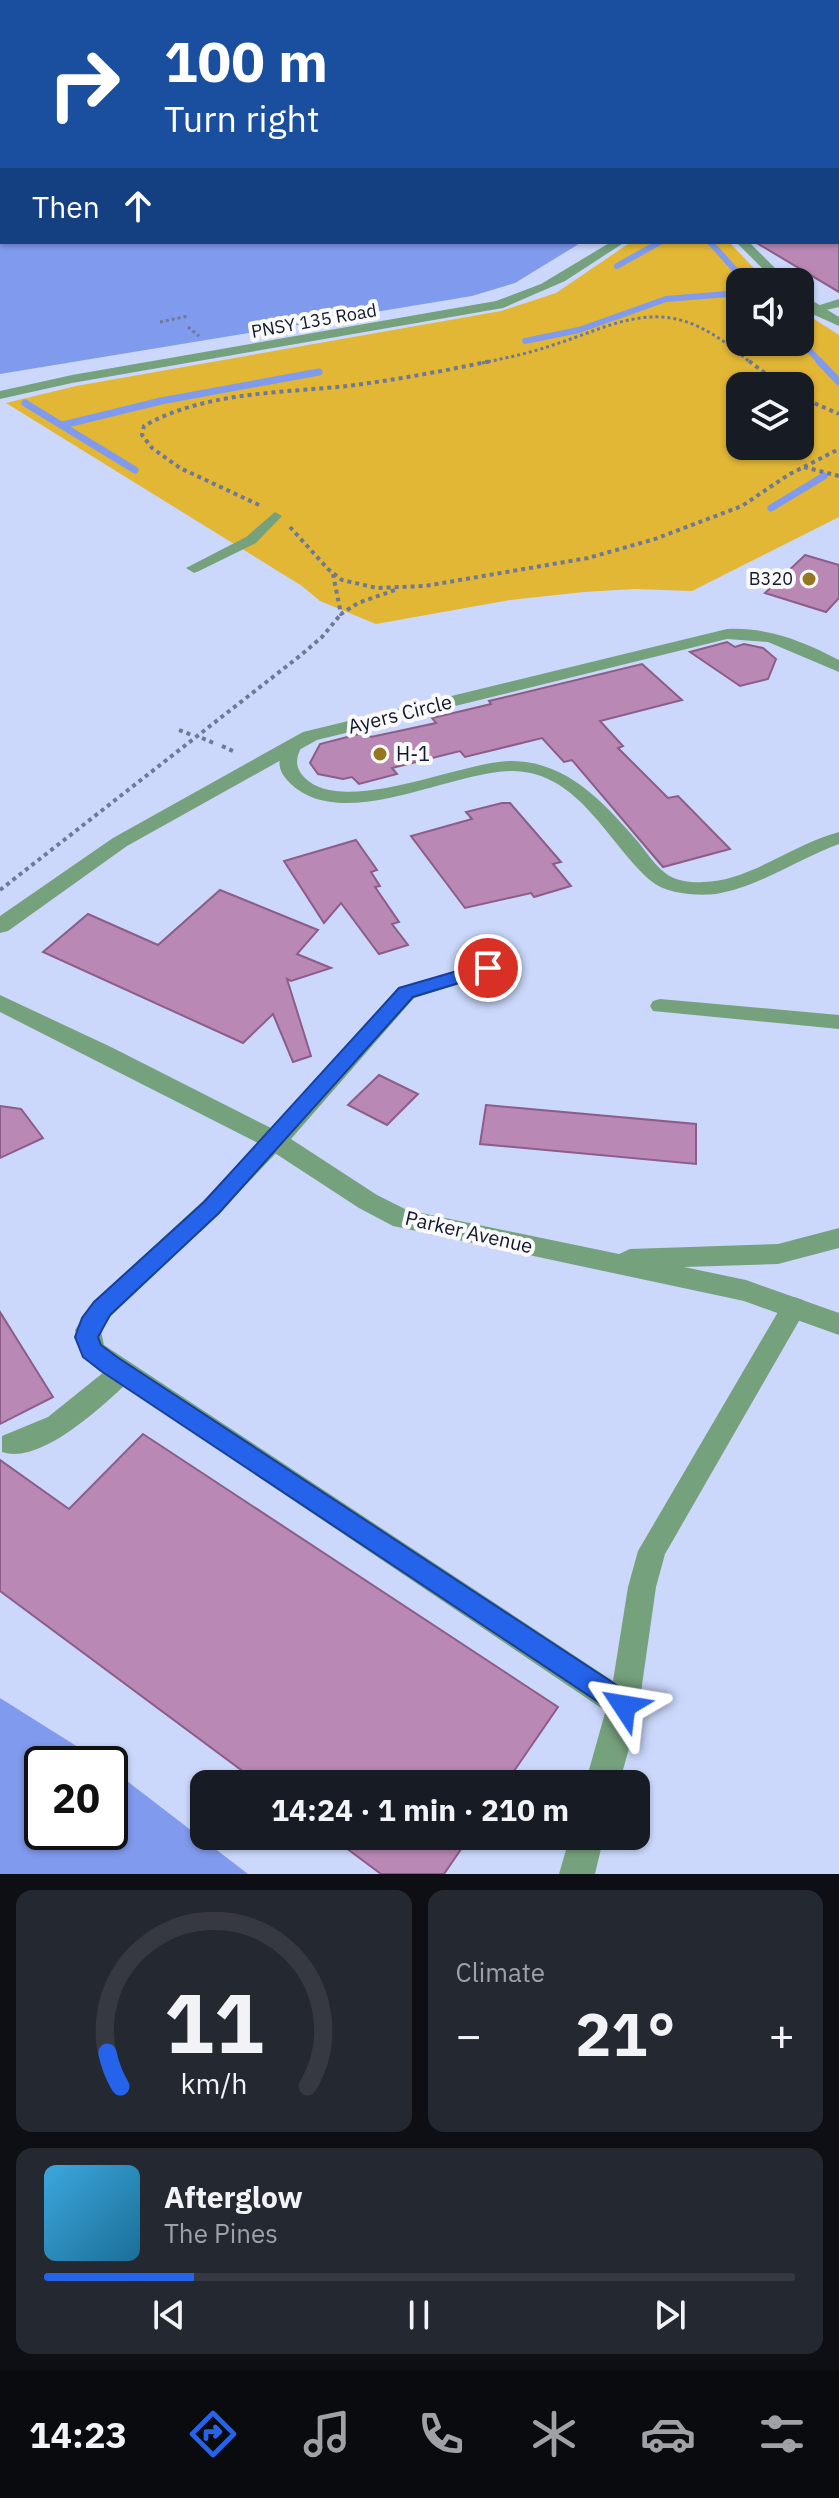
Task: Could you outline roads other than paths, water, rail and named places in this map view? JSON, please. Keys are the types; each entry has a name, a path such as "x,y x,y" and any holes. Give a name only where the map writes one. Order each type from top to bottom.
{"street":[{"name":"PNSY 135 Road","path":"0,395 72,379 498,305 524,298 556,282 616,244"},
{"path":"744,244 769,268"},
{"path":"814,310 839,322"},
{"name":"Ayers Circle","path":"0,926 120,842 319,734 727,634 773,636 839,667"},
{"path":"274,1141 406,993 488,968"},
{"name":"Parker Avenue","path":"0,1003 106,1052 274,1141 380,1210 402,1219 746,1291 839,1324"},
{"path":"602,1261 778,1254 839,1238"},
{"path":"606,1770 624,1706"},
{"path":"577,1874 583,1850"}],"lane":[{"path":"814,309 839,303"},
{"path":"194,568 251,540 275,516"},
{"path":"293,746 288,752 289,768 299,784 316,792 343,797 378,795 503,766 530,768 555,775 575,787 660,879 677,886 712,888 739,883 839,838"},
{"path":"660,1006 839,1022"},
{"path":"274,1141 211,1207 102,1309 90,1324 86,1337 92,1351 624,1706 642,1587 652,1551 794,1307"},
{"path":"11,1444 33,1440 64,1423 121,1372"}],"water":[{"path":"0,244 579,244 515,283 472,296 0,374"},
{"path":"0,1698 76,1746 24,1746 24,1850 128,1850 128,1782 190,1829 190,1850 217,1850 248,1874 0,1874"}],"waterway":[{"path":"617,266 656,244"},
{"path":"712,244 733,268"},
{"path":"525,341 579,330 666,299 726,294"},
{"path":"814,355 821,363"},
{"path":"819,361 839,382"},
{"path":"63,425 161,401 319,372"},
{"path":"25,403 135,470"},
{"path":"771,508 824,476"}],"place":[{"name":"B320","path":"809,579"},
{"name":"H-1","path":"380,754"}]}
